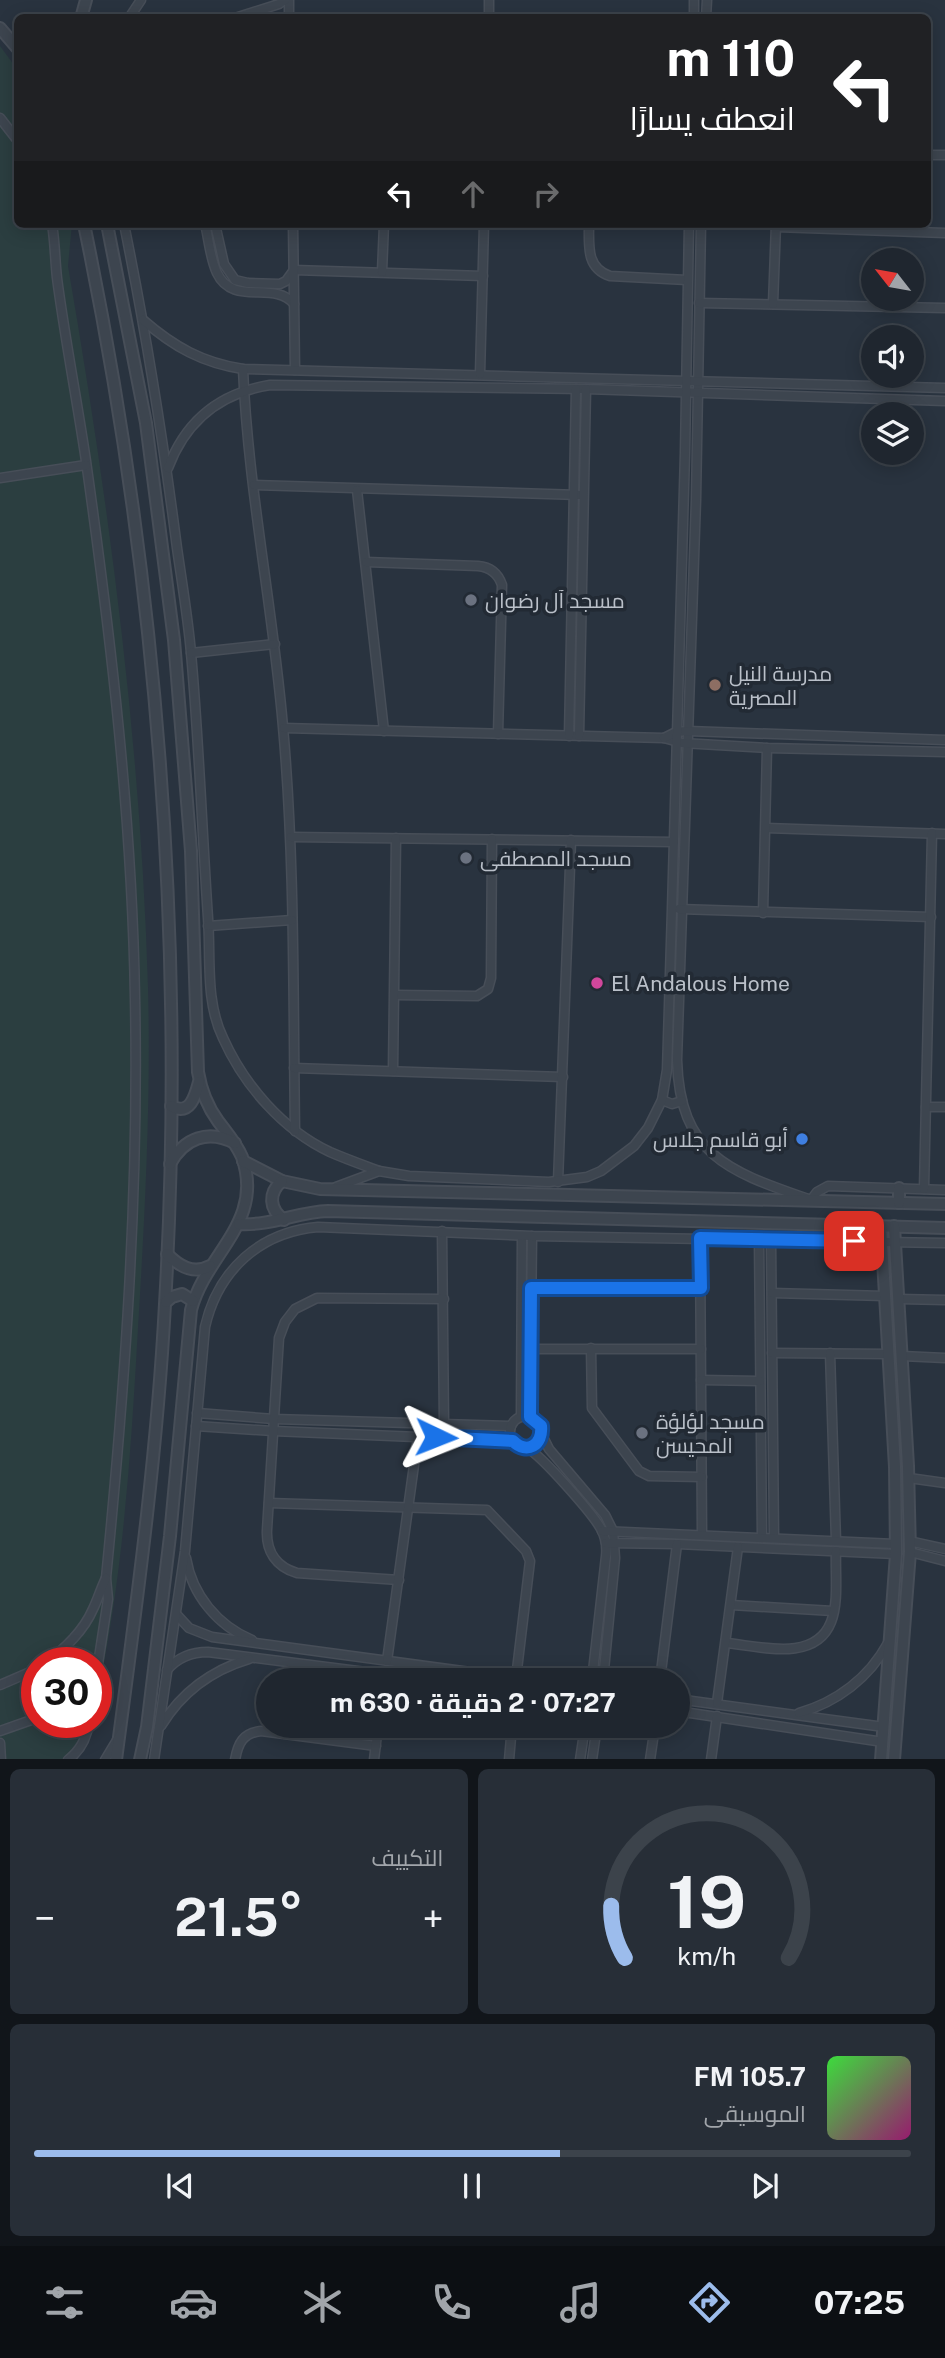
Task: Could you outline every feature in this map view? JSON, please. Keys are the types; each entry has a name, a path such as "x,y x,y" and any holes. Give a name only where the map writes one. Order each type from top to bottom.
{"street":[{"path":"248,14 287,0"},
{"path":"0,29 14,45"},
{"path":"0,118 14,136"},
{"path":"51,228 86,465 125,778 135,998 135,1155 130,1288 120,1438 106,1578 107,1613 101,1647"},
{"path":"85,228 128,477 156,709 169,950 171,1105 166,1302 158,1418 140,1586 116,1759"},
{"path":"108,228 146,423 174,640 191,850 197,1062 200,1082 212,1111 234,1143 243,1161 247,1179 247,1197 239,1224 210,1266 193,1301 170,1536 147,1727 140,1759"},
{"path":"125,228 143,320 167,470 191,653 210,992 223,1039 252,1087 295,1130 329,1152 379,1171 409,1176 558,1182 587,1177 621,1158 648,1128 662,1100 667,1070 688,744 701,228"},
{"path":"206,228 215,267 223,282 238,292 279,294 294,304"},
{"path":"216,228 224,264 235,280 248,284 280,284 286,281 294,270"},
{"path":"293,228 295,370"},
{"path":"382,272 384,228"},
{"path":"480,374 484,228"},
{"path":"589,228 590,259 604,274 687,280"},
{"path":"689,228 674,842 677,1060 682,1101 698,1137 711,1153 727,1166 747,1177 811,1200"},
{"path":"773,304 776,228"},
{"path":"839,228 945,233"},
{"path":"294,270 482,276"},
{"path":"699,303 945,308"},
{"path":"143,320 161,336 190,354 222,366 243,369 945,388"},
{"path":"243,369 254,485 284,728 291,837 295,1130"},
{"path":"443,373 443,387"},
{"path":"167,470 180,442 198,418 222,400 244,390 270,384 581,389 945,401"},
{"path":"574,736 581,389"},
{"path":"0,478 86,465"},
{"path":"254,485 580,495"},
{"path":"357,489 384,731"},
{"path":"366,562 485,567 496,573 502,585 498,734"},
{"path":"191,653 275,644"},
{"path":"284,728 664,738 676,743 767,748 945,752"},
{"path":"664,738 676,732 688,731 945,740"},
{"path":"763,912 767,748"},
{"path":"766,828 945,834"},
{"path":"924,1189 932,833"},
{"path":"291,837 674,842"},
{"path":"393,1071 396,838"},
{"path":"395,995 477,996 488,989 491,978 492,839"},
{"path":"558,1182 571,840"},
{"path":"677,909 930,917"},
{"path":"208,926 292,920"},
{"path":"294,1068 563,1077"},
{"path":"171,1105 179,1109 188,1107 194,1100 200,1082"},
{"path":"662,1100 672,1104 682,1101"},
{"path":"926,1107 945,1107"},
{"path":"170,1165 181,1148 195,1138 212,1136 234,1143"},
{"path":"243,1161 282,1181 301,1187 330,1189 945,1204"},
{"path":"330,1189 379,1171"},
{"path":"282,1181 274,1190 272,1201 275,1212 284,1220"},
{"path":"811,1200 817,1192 828,1186 945,1190"},
{"path":"899,1188 899,1203"},
{"path":"755,1223 756,1198"},
{"path":"239,1224 257,1225 328,1210 945,1228"},
{"path":"881,1226 895,1466 895,1549 881,1759"},
{"path":"894,1226 909,1478 909,1547 894,1759"},
{"path":"154,1759 185,1551 205,1327 211,1304 228,1273 253,1249 273,1237 306,1228 527,1236 945,1243"},
{"path":"436,1437 440,1425 444,1299 442,1231"},
{"path":"526,1417 531,1349 531,1288 527,1236"},
{"path":"526,1417 527,1236"},
{"path":"700,1238 702,1535"},
{"path":"759,1239 762,1538"},
{"path":"771,1240 774,1538"},
{"path":"167,1254 190,1270 210,1266"},
{"path":"531,1288 701,1288"},
{"path":"772,1293 885,1296"},
{"path":"166,1302 181,1294 193,1301"},
{"path":"399,1580 297,1573 282,1567 275,1560 267,1541 281,1330 289,1315 302,1304 317,1298 444,1299"},
{"path":"899,1299 945,1300"},
{"path":"591,1348 592,1408 639,1471 649,1476 702,1477"},
{"path":"531,1349 701,1349"},
{"path":"772,1353 888,1354"},
{"path":"830,1353 836,1541"},
{"path":"902,1356 945,1358"},
{"path":"701,1380 760,1381"},
{"path":"197,1413 274,1419 511,1426 526,1417"},
{"path":"526,1417 538,1422 549,1450 605,1515 613,1531 594,1668"},
{"path":"196,1426 273,1432 513,1441"},
{"path":"511,1426 513,1441 519,1447 535,1445 542,1435"},
{"path":"387,1661 418,1436"},
{"path":"527,1448 542,1459 611,1543 604,1668"},
{"path":"895,1466 908,1466"},
{"path":"909,1478 945,1483"},
{"path":"269,1503 488,1510 526,1550 530,1561 517,1668"},
{"path":"602,1531 836,1541 895,1549"},
{"path":"611,1543 836,1551 895,1549"},
{"path":"662,1668 677,1544"},
{"path":"718,1703 738,1547"},
{"path":"909,1547 945,1549"},
{"path":"909,1547 945,1561"},
{"path":"185,1551 192,1578 209,1608 236,1632 262,1643"},
{"path":"726,1643 792,1649 816,1642 831,1623 836,1551"},
{"path":"64,1647 93,1609 106,1578"},
{"path":"732,1605 833,1611"},
{"path":"93,1609 107,1613"},
{"path":"177,1615 190,1628 206,1636 440,1668"},
{"path":"203,1652 202,1644 206,1636"},
{"path":"796,1714 827,1703 855,1684 878,1660 889,1641"},
{"path":"167,1670 182,1657 203,1652 320,1668"},
{"path":"159,1728 179,1702 204,1680 224,1669 255,1658"},
{"path":"0,1685 21,1676"},
{"path":"690,1700 884,1727"},
{"path":"690,1713 883,1742"},
{"path":"711,1759 717,1717"},
{"path":"0,1731 21,1724"},
{"path":"864,1739 866,1724"},
{"path":"235,1759 242,1739 254,1731 376,1746"},
{"path":"105,1759 119,1737"},
{"path":"68,1759 79,1749 85,1738"},
{"path":"374,1759 377,1738"},
{"path":"509,1759 511,1738"},
{"path":"580,1759 583,1738"},
{"path":"592,1759 595,1738"},
{"path":"650,1759 653,1738"},
{"path":"0,1743 1,1759"}],"shaded area":[{"path":"0,46 14,65 14,228 72,228 68,266 97,445 121,625 138,806 148,987 148,1115 135,1375 129,1469 107,1647 21,1647 21,1738 84,1738 73,1759 0,1759"}],"place":[{"name":"مسجد آل رضوان","path":"471,600"},
{"name":"مدرسة النيل المصرية","path":"715,685"},
{"name":"مسجد المصطفى","path":"466,858"},
{"name":"El Andalous Home","path":"597,983"},
{"name":"أبو قاسم جلاس","path":"802,1139"},
{"name":"مسجد لؤلؤة المحيسن","path":"642,1433"}],"route":[{"path":"436,1437 513,1441 519,1447 527,1448 540,1439 541,1426 530,1417 531,1288 701,1288 700,1238 854,1241"}]}
